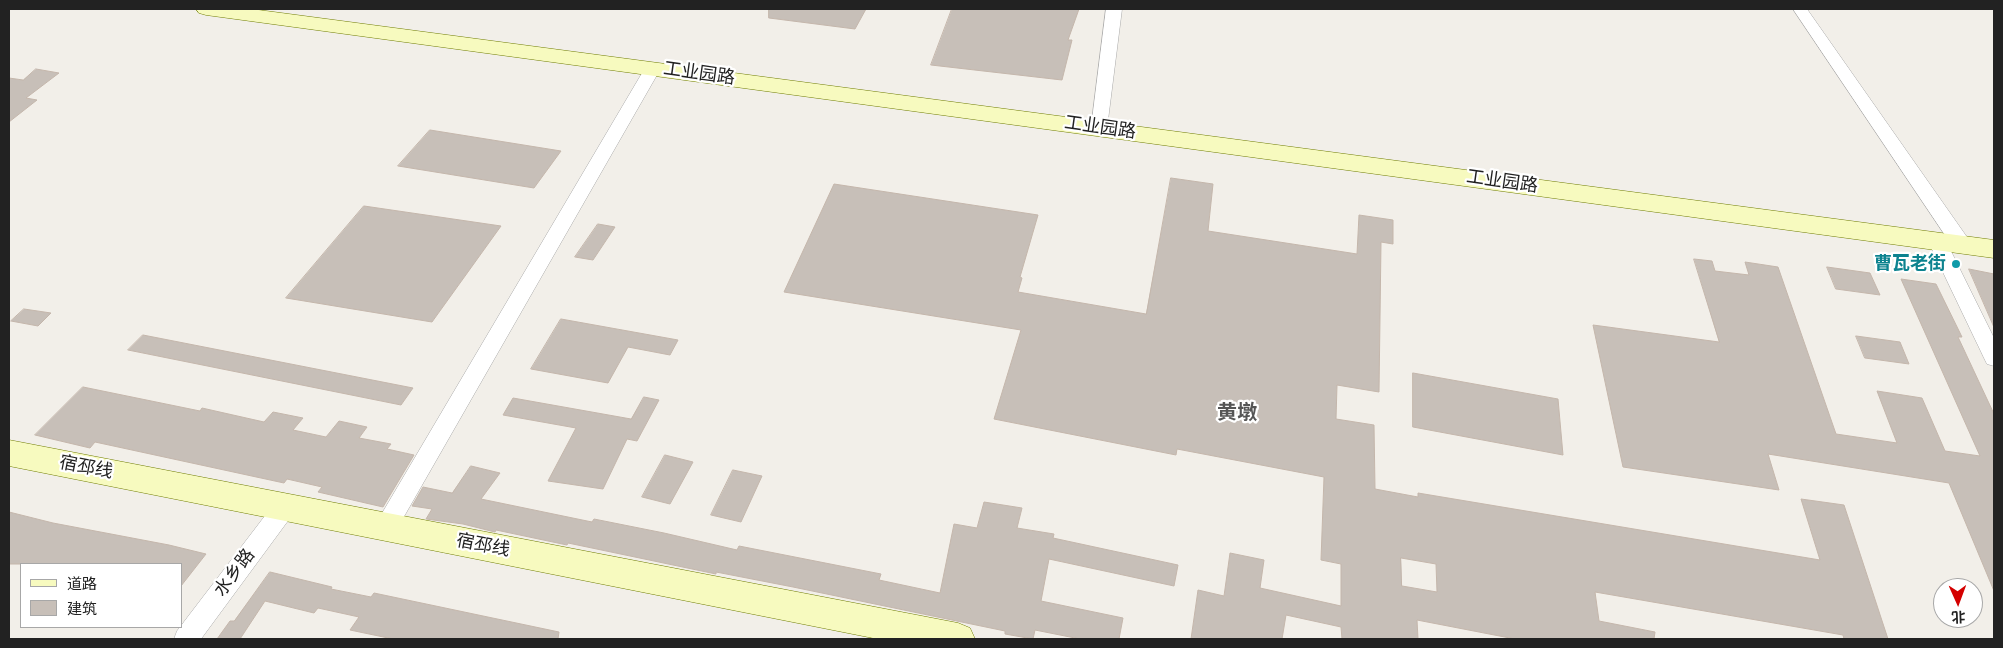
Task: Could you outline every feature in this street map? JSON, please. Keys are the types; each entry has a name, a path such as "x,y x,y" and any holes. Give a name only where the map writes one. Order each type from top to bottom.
{"street":[{"name":"工业园路","path":"206,9 1994,249"},
{"path":"1099,128 1114,9"},
{"path":"1800,9 1962,245"},
{"path":"386,527 653,68"},
{"path":"1937,241 1994,358"},
{"name":"宿邳线","path":"9,453 958,639"},
{"name":"水乡路","path":"186,639 285,507"}],"building":[{"path":"769,9 866,9 855,29 769,18"},
{"path":"952,9 1079,9 1068,40 1072,40 1062,80 931,65"},
{"path":"36,69 59,73 26,98 37,100 9,122 9,78 23,80"},
{"path":"430,130 561,151 534,188 398,166"},
{"path":"1171,178 1213,184 1208,231 1357,254 1359,215 1393,220 1393,244 1381,242 1379,392 1337,385 1336,419 1374,425 1375,489 1418,497 1418,493 1820,560 1801,499 1844,505 1888,639 1844,639 1843,635 1595,592 1599,621 1655,632 1654,639 1515,639 1417,620 1418,639 1342,639 1341,627 1286,615 1282,639 1191,639 1198,590 1224,596 1230,553 1264,560 1260,588 1341,606 1341,564 1321,560 1324,477 1177,449 1176,455 994,419 1021,330 784,292 834,184 1038,215 1020,277 1022,278 1018,292 1146,314","holes":["1401,558 1436,564 1437,592 1402,586"]},
{"path":"364,206 501,226 432,322 286,298"},
{"path":"598,224 615,227 593,260 575,257"},
{"path":"1694,259 1712,261 1715,271 1749,275 1745,262 1778,267 1836,434 1897,443 1877,391 1922,398 1945,451 1980,456 1901,279 1936,284 1962,337 1958,337 1994,414 1994,591 1949,483 1768,454 1779,490 1623,467 1593,325 1719,342"},
{"path":"1827,267 1870,273 1880,295 1836,289"},
{"path":"1969,269 1994,274 1994,327"},
{"path":"24,309 51,313 38,326 11,321"},
{"path":"561,319 678,340 670,355 628,347 608,383 531,369"},
{"path":"143,335 413,388 401,405 128,350"},
{"path":"1856,336 1900,342 1909,364 1865,358"},
{"path":"1413,373 1558,399 1563,455 1413,427"},
{"path":"83,387 200,411 202,408 264,422 273,412 303,418 293,430 326,437 339,421 367,427 359,438 391,444 387,449 414,455 383,507 318,492 322,487 287,479 284,483 95,442 90,448 35,435"},
{"path":"644,397 659,400 637,441 627,439 603,489 548,481 576,428 503,415 513,398 631,419"},
{"path":"665,455 693,462 670,504 642,497"},
{"path":"471,466 500,473 481,499 592,522 594,519 737,550 739,546 881,574 879,580 940,593 954,524 977,528 984,502 1022,508 1017,528 1054,534 1053,538 1178,565 1174,586 1049,559 1041,601 1123,618 1119,639 1080,639 1035,630 1033,639 1005,634 1005,631 793,587 716,572 716,574 568,543 567,545 496,530 495,532 463,524 426,519 432,509 412,506 423,487 452,493"},
{"path":"733,470 762,476 741,522 711,515"},
{"path":"9,512 53,523 206,554 182,585 182,563 9,564"},
{"path":"270,572 332,587 331,589 371,597 374,593 559,632 558,639 393,639 350,630 359,617 318,608 314,613 265,601 240,639 217,639 230,621 234,621"}],"place":[{"name":"曹瓦老街","path":"1956,264"}],"district":[{"name":"黄墩","path":"1237,414"}]}
